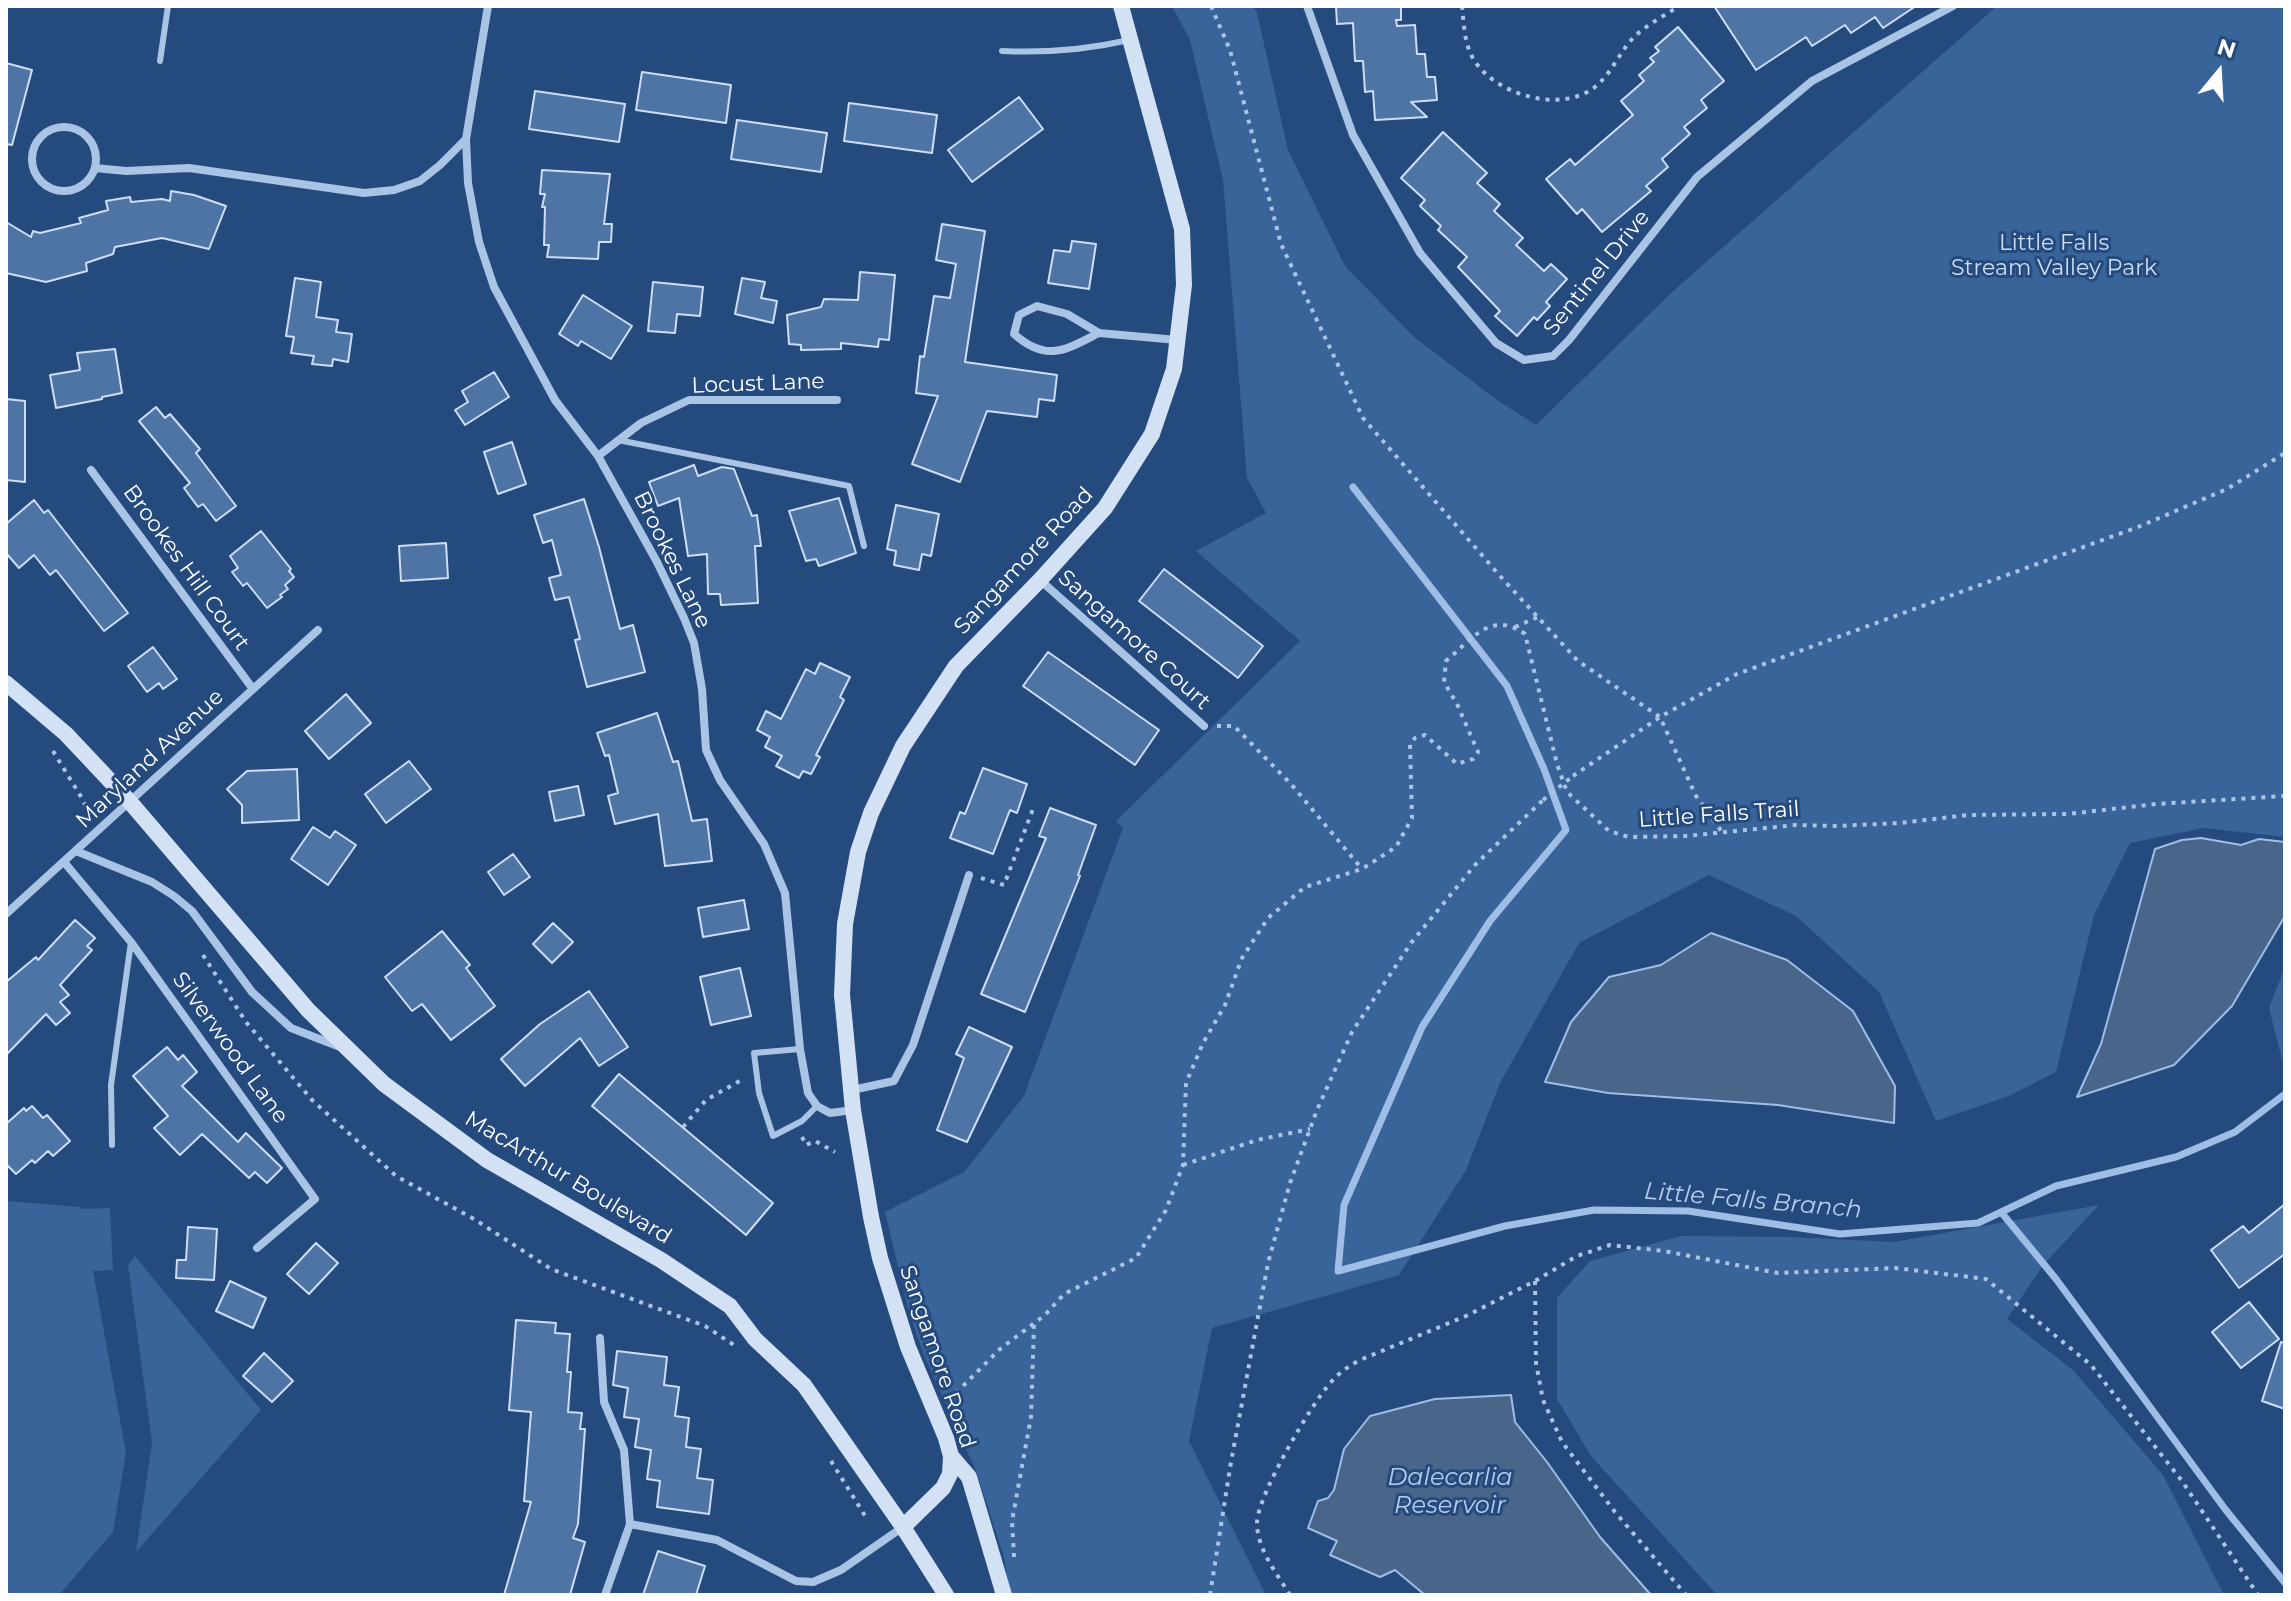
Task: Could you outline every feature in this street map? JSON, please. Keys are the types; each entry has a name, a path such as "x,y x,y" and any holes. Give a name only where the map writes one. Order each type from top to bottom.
{"street":[{"name":"Brookes Lane","path":"488,6 466,139 468,183 479,242 494,287 555,400 598,456 657,562 694,643 702,689 706,750 720,780 764,844 785,893 800,1049 808,1093 817,1106"},
{"name":"Sangamore Road","path":"903,1527 943,1488 950,1474 951,1456 908,1347 880,1258 853,1110 842,995 851,883 871,813 903,746 956,666 1105,508 1152,434 1174,369 1184,285 1182,229 1121,6"},
{"name":"Sentinel Drive","path":"1307,6 1353,135 1420,253 1496,343 1524,360 1553,356 1569,340 1697,177 1812,81 1953,6"},
{"path":"58,128 79,131 93,147 95,168 83,185 64,191 54,189 37,178 32,158 34,148 39,138 58,128"},
{"path":"95,168 126,171 189,168 364,193 394,190 420,181 466,139"},
{"path":"1099,333 1059,353 1029,347 1014,334 1019,315 1037,306 1067,314 1099,333 1177,340"},
{"name":"Locust Lane","path":"598,456 641,423 689,400 837,400"},
{"name":"Brookes Hill Court","path":"91,470 253,689"},
{"name":"Sangamore Court","path":"1040,580 1204,726"},
{"name":"Maryland Avenue","path":"6,914 318,630"},
{"name":"MacArthur Boulevard","path":"6,683 66,734 130,802 308,1010 384,1084 487,1160 661,1260 730,1306 755,1339 804,1385 903,1527 946,1595"},
{"path":"76,851 152,882 174,896 192,911 252,992 291,1028 352,1052"},
{"name":"Silverwood Lane","path":"64,862 131,942 315,1199 257,1248"},
{"path":"852,1090 894,1081 913,1045 969,875"},
{"path":"817,1106 830,1113 853,1110"},
{"path":"600,1338 604,1402 624,1450 630,1524 605,1595"},
{"path":"951,1456 969,1477 1004,1595"},
{"path":"630,1524 717,1540 796,1581 804,1582 813,1582 841,1570 903,1527"}],"lane":[{"path":"160,61 168,6"},
{"path":"1002,51 1062,52 1130,40"},
{"path":"618,440 849,486 864,546"},
{"path":"112,1145 111,1085 131,942"},
{"path":"800,1049 754,1053 765,1116 773,1136 796,1124 817,1106"}],"path":[{"path":"1211,6 1230,50 1281,244 1363,418 1578,661 1660,717 1696,796 1722,832"},
{"path":"1462,6 1467,44 1482,71 1498,83 1528,96 1550,99 1576,96 1593,88 1608,74 1633,38 1679,6"},
{"path":"1210,1595 1268,1263 1290,1183 1352,1032 1411,943 1475,865 1543,800 1573,776 1660,717 1737,674 2138,527 2227,489 2285,453"},
{"path":"949,1400 1000,1349 1034,1325 1064,1294 1136,1258 1166,1210 1183,1165 1186,1083 1203,1043 1225,1005 1242,958 1268,918 1305,887 1362,869 1396,847 1412,818 1409,768 1410,744 1415,738 1425,735 1457,764 1473,759 1478,752 1444,682 1446,661 1479,633 1500,623 1515,627 1538,617"},
{"name":"Little Falls Trail","path":"1515,627 1525,634 1557,764 1567,792 1609,831 1629,837 1686,836 1796,825 1900,823 1968,815 2068,814 2156,804 2285,796"},
{"path":"1204,726 1234,726 1291,784 1362,869"},
{"path":"969,875 1004,885 1033,809"},
{"path":"683,1127 706,1100 756,1072"},
{"path":"796,1124 806,1145 815,1141 835,1152"},
{"path":"1183,1165 1257,1140 1310,1129"},
{"path":"1290,1595 1265,1555 1257,1525 1259,1507 1278,1467 1329,1384 1345,1368 1360,1360 1424,1336 1535,1281 1577,1256 1610,1245 1664,1251 1778,1273 1895,1268 1986,1279 2091,1365 2182,1481 2258,1595"},
{"path":"1535,1281 1536,1363 1543,1400 1562,1442 1615,1512 1686,1595"},
{"path":"1014,1558 1012,1521 1031,1417 1034,1325"}],"green space":[{"name":"Little Falls Stream Valley Park","path":"1172,6 1253,6 1288,150 1345,266 1414,337 1497,400 1536,425 1671,293 1997,6 2285,6 2285,837 2204,828 2130,843 2094,915 2056,1072 2009,1096 1936,1121 1879,992 1796,916 1709,875 1579,943 1500,1083 1466,1170 1399,1275 1212,1328 1189,1441 1266,1595 1010,1595 1004,1557 976,1471 923,1353 908,1308 885,1212 964,1172 1024,1096 1123,828 1116,821 1300,641 1196,551 1266,513 1247,478 1223,180 1190,40"},
{"path":"2285,966 2285,1072 2269,1008"},
{"path":"6,1201 82,1209 110,1208 113,1270 93,1271 126,1453 113,1532 59,1595 6,1595"},
{"path":"2099,1205 2044,1264 2007,1319 2073,1370 2163,1475 2224,1595 1717,1595 1591,1456 1557,1399 1557,1298 1590,1261 1681,1236 1894,1242"},
{"path":"135,1256 261,1410 136,1552 152,1443 128,1265"}],"water":[{"path":"2201,838 2241,845 2259,839 2285,842 2285,916 2232,1006 2174,1065 2077,1097 2101,1044 2155,849 2182,840"},
{"path":"1711,933 1787,960 1853,1011 1895,1086 1894,1123 1778,1105 1608,1093 1545,1082 1571,1022 1609,977 1661,965"},
{"name":"Dalecarlia Reservoir","path":"1511,1395 1515,1422 1600,1537 1651,1595 1425,1595 1395,1570 1380,1577 1330,1555 1337,1541 1308,1528 1318,1501 1328,1498 1334,1490 1344,1449 1370,1416 1435,1399"}],"building":[{"path":"1336,6 1401,6 1401,20 1396,20 1397,26 1415,25 1417,54 1425,54 1427,77 1435,77 1437,100 1411,102 1427,117 1375,120 1373,91 1365,92 1363,61 1355,61 1353,23 1337,24"},
{"path":"1714,6 1916,6 1883,28 1875,17 1851,33 1845,25 1812,46 1806,37 1756,70"},
{"path":"1678,27 1724,81 1701,100 1707,108 1684,127 1690,134 1662,159 1668,167 1646,186 1651,191 1602,232 1582,209 1577,214 1546,179 1570,159 1575,165 1633,115 1621,101 1644,81 1639,75 1654,62 1650,58 1659,51 1655,47"},
{"path":"6,63 32,70 12,145 6,144"},
{"path":"642,72 731,85 726,123 636,110"},
{"path":"535,91 625,104 619,142 529,129"},
{"path":"1019,97 1043,129 972,182 948,150"},
{"path":"849,103 937,115 932,153 844,141"},
{"path":"737,120 827,133 821,172 731,159"},
{"path":"1443,132 1487,173 1477,183 1500,204 1494,211 1523,238 1516,245 1544,271 1551,264 1567,279 1546,302 1550,306 1537,320 1534,317 1517,336 1495,316 1500,311 1458,267 1467,257 1438,230 1441,226 1420,206 1425,200 1401,178"},
{"path":"542,170 610,174 604,224 612,224 611,242 599,242 598,259 547,257 549,245 544,245 545,207 542,207 545,194 540,194"},
{"path":"171,191 226,206 209,249 162,238 115,247 113,254 86,263 87,271 46,282 6,273 6,222 31,237 33,231 40,233 81,223 79,218 108,210 106,201 130,197 131,202 170,201"},
{"path":"942,224 985,231 965,362 1057,375 1054,401 1039,399 1037,417 987,411 960,482 912,464 938,396 916,393 920,356 924,357 934,296 950,298 956,264 936,260"},
{"path":"1072,241 1096,244 1089,289 1048,283 1054,250 1070,252"},
{"path":"860,272 895,275 889,340 879,339 878,347 841,343 841,349 801,350 801,345 789,344 787,315 821,307 824,299 858,300"},
{"path":"295,278 321,282 316,317 338,320 336,332 352,334 348,362 333,359 332,366 312,364 314,356 291,353 294,337 286,336"},
{"path":"742,278 765,282 761,298 777,301 773,323 735,314"},
{"path":"653,282 703,287 700,316 677,314 675,333 648,331"},
{"path":"583,295 632,326 611,359 581,341 578,346 559,334"},
{"path":"115,349 122,393 56,408 50,375 80,370 77,353"},
{"path":"494,372 509,397 465,425 455,410 468,402 462,391"},
{"path":"6,399 25,401 25,482 6,480"},
{"path":"156,407 165,418 170,414 200,449 196,453 236,506 216,521 203,504 198,507 184,488 190,483 139,421"},
{"path":"512,442 526,484 498,494 484,452"},
{"path":"694,465 698,476 722,467 734,469 752,516 757,515 761,546 755,546 758,603 721,605 720,594 708,594 707,554 688,556 679,498 658,506 649,482"},
{"path":"839,498 856,553 819,566 816,559 806,561 789,511"},
{"path":"584,499 620,629 633,625 645,672 587,687 575,640 580,639 569,597 555,600 549,578 561,575 552,540 543,543 534,515"},
{"path":"34,500 44,513 48,510 128,613 104,631 56,570 50,575 34,555 19,568 6,553 6,524"},
{"path":"896,505 939,514 931,556 922,554 919,570 894,565 896,551 887,549"},
{"path":"261,531 294,577 285,585 288,589 280,595 282,597 267,608 247,583 243,586 232,572 238,568 230,556"},
{"path":"446,543 448,578 401,581 399,546"},
{"path":"1164,569 1263,646 1238,678 1139,601"},
{"path":"153,647 177,679 163,689 159,683 147,692 128,666"},
{"path":"1048,652 1159,730 1135,765 1023,686"},
{"path":"820,663 850,677 840,697 844,700 816,755 820,757 811,774 803,771 799,778 776,766 782,756 765,747 770,737 757,730 766,711 781,719 806,669 815,674"},
{"path":"346,694 371,723 329,759 305,731"},
{"path":"657,713 673,762 678,761 692,821 707,819 712,861 665,866 658,814 615,824 608,796 618,793 609,755 605,756 597,733"},
{"path":"409,761 431,789 386,823 365,794"},
{"path":"983,768 1027,784 1017,813 1010,810 993,854 950,838 960,812 965,814"},
{"path":"297,769 299,820 242,823 242,805 227,789 247,771"},
{"path":"578,786 584,815 555,821 549,792"},
{"path":"1050,808 1096,825 1080,876 1025,1012 981,994 1046,838 1039,836"},
{"path":"313,827 330,838 335,831 356,845 328,885 291,859"},
{"path":"513,854 530,877 504,895 488,872"},
{"path":"744,900 749,929 703,937 698,908"},
{"path":"75,920 95,938 87,946 92,950 60,985 69,995 60,1002 70,1013 56,1025 46,1014 6,1055 6,982 36,957 38,960"},
{"path":"553,923 573,942 552,963 533,944"},
{"path":"442,931 470,965 466,968 495,1006 451,1040 422,1004 412,1011 385,977"},
{"path":"740,968 751,1016 711,1025 700,977"},
{"path":"589,991 628,1047 599,1066 580,1038 525,1086 501,1059 540,1024"},
{"path":"969,1027 1012,1047 967,1142 937,1130 964,1058 956,1054"},
{"path":"167,1047 178,1060 183,1055 197,1072 182,1086 238,1142 246,1133 282,1168 267,1183 255,1172 249,1178 202,1134 180,1155 154,1128 168,1116 133,1076"},
{"path":"619,1074 773,1203 746,1235 592,1106"},
{"path":"32,1106 43,1118 47,1115 70,1141 53,1156 48,1151 16,1174 6,1164 6,1124 24,1108 26,1111"},
{"path":"2285,1204 2285,1254 2239,1288 2211,1250 2243,1226 2249,1233"},
{"path":"188,1227 217,1229 214,1280 176,1278 177,1260 186,1260"},
{"path":"316,1243 338,1263 309,1294 287,1274"},
{"path":"230,1281 266,1298 253,1328 216,1311"},
{"path":"2249,1302 2279,1339 2241,1368 2212,1332"},
{"path":"516,1320 556,1323 555,1333 570,1334 568,1412 582,1413 580,1429 585,1429 578,1524 573,1538 585,1542 570,1595 504,1595 531,1502 524,1501 531,1412 509,1410"},
{"path":"2281,1342 2285,1343 2285,1409 2262,1401"},
{"path":"617,1351 667,1357 664,1385 679,1387 675,1416 689,1418 686,1447 701,1449 697,1478 713,1480 709,1514 657,1507 660,1481 647,1479 651,1450 635,1447 639,1419 624,1417 628,1388 613,1385"},
{"path":"264,1353 293,1381 272,1402 243,1376"},
{"path":"658,1551 705,1566 696,1595 643,1595"}],"waterway":[{"name":"Little Falls Branch","path":"1353,487 1507,686 1544,769 1566,830 1490,921 1422,1027 1344,1205 1338,1271 1505,1226 1594,1210 1688,1211 1840,1234 1978,1223 2056,1186 2176,1157 2235,1132 2285,1094"},
{"path":"2001,1212 2056,1279 2225,1509 2285,1583"}]}
